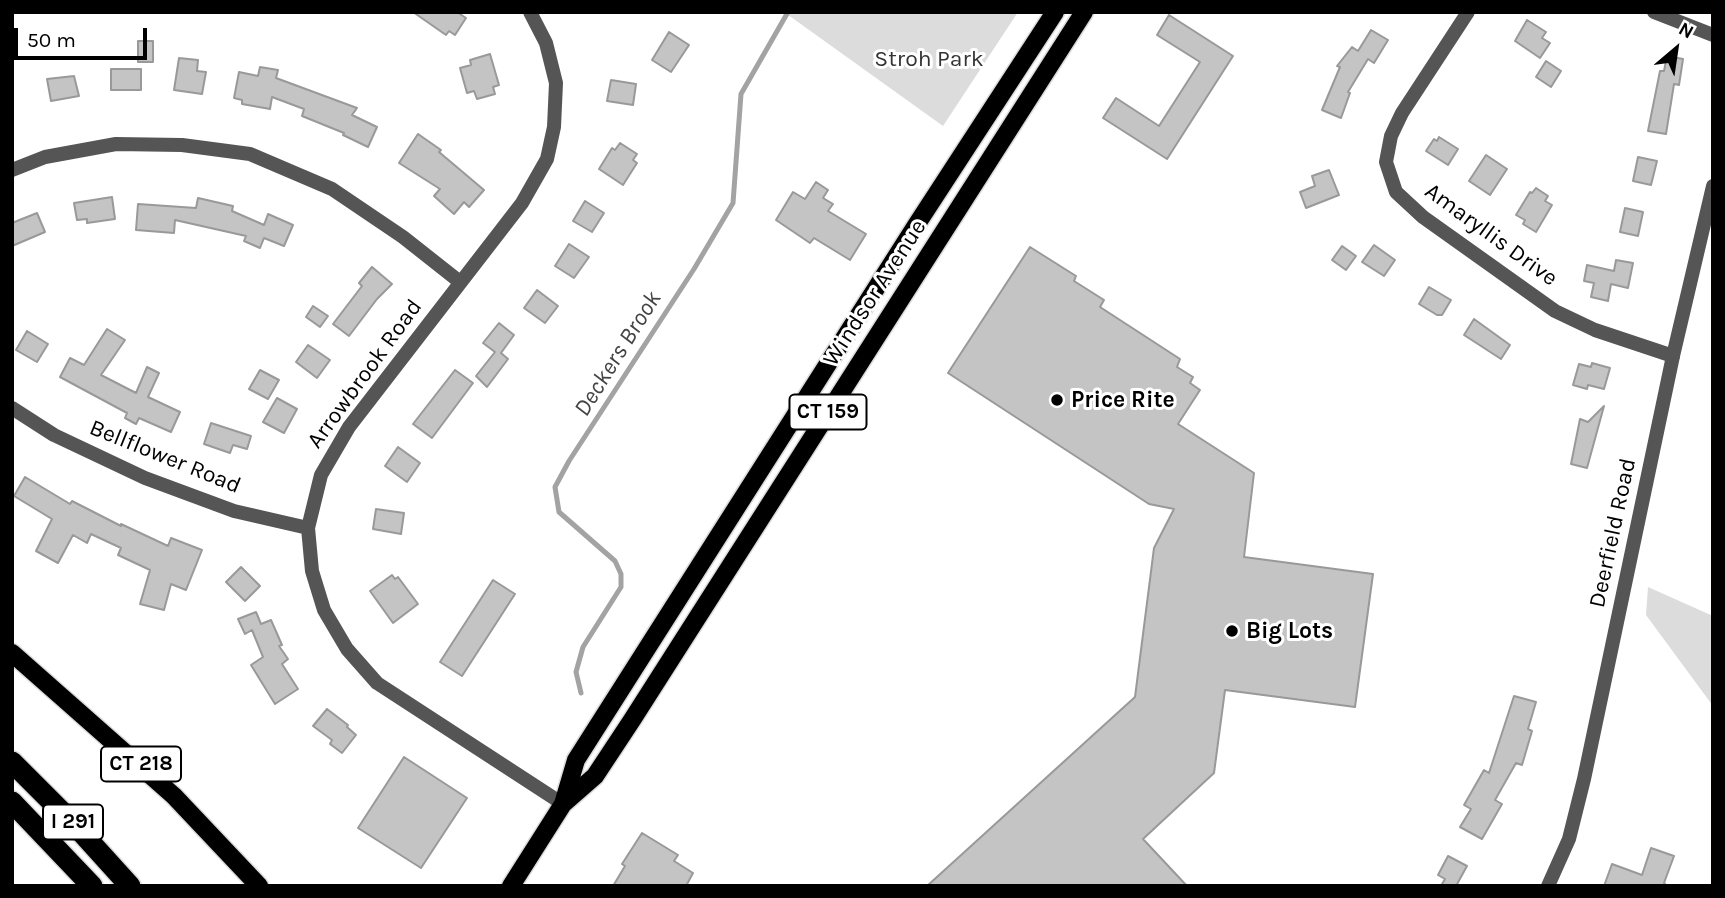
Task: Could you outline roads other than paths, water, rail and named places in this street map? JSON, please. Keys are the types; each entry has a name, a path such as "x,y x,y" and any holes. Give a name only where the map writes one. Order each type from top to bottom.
{"highway":[{"name":"I 291","path":"12,762 73,823 130,886"},
{"name":"I 291","path":"12,802 92,886"}],"main road":[{"name":"Windsor Avenue","path":"563,804 576,760 1055,12"},
{"name":"Windsor Avenue","path":"510,886 563,804 595,776 1084,12"},
{"path":"857,319 876,338"},
{"name":"CT 218","path":"12,653 96,724 174,796 259,886"},
{"path":"634,671 655,684"}],"street":[{"name":"Arrowbrook Road","path":"530,12 546,43 556,83 554,127 547,159 522,203 349,427 321,475 308,528 312,571 324,610 347,649 377,683 563,804"},
{"name":"Amaryllis Drive","path":"1468,12 1402,113 1391,136 1386,162 1396,192 1423,217 1555,310 1595,330 1673,356"},
{"path":"1654,12 1713,35"},
{"path":"12,170 45,157 116,144 182,145 250,154 332,189 403,237 460,282"},
{"name":"Deerfield Road","path":"1548,886 1569,839 1584,779 1673,356 1713,186"},
{"name":"Bellflower Road","path":"12,408 54,435 145,478 234,511 308,528"}],"waterway":[{"name":"Deckers Brook","path":"581,693 576,672 583,647 621,587 621,574 615,561 559,512 555,487 733,203 741,94 788,12"}],"place":[{"name":"Price Rite","path":"1057,400"},
{"name":"Big Lots","path":"1232,631"}],"park label":[{"name":"Stroh Park","path":"929,59"}]}
